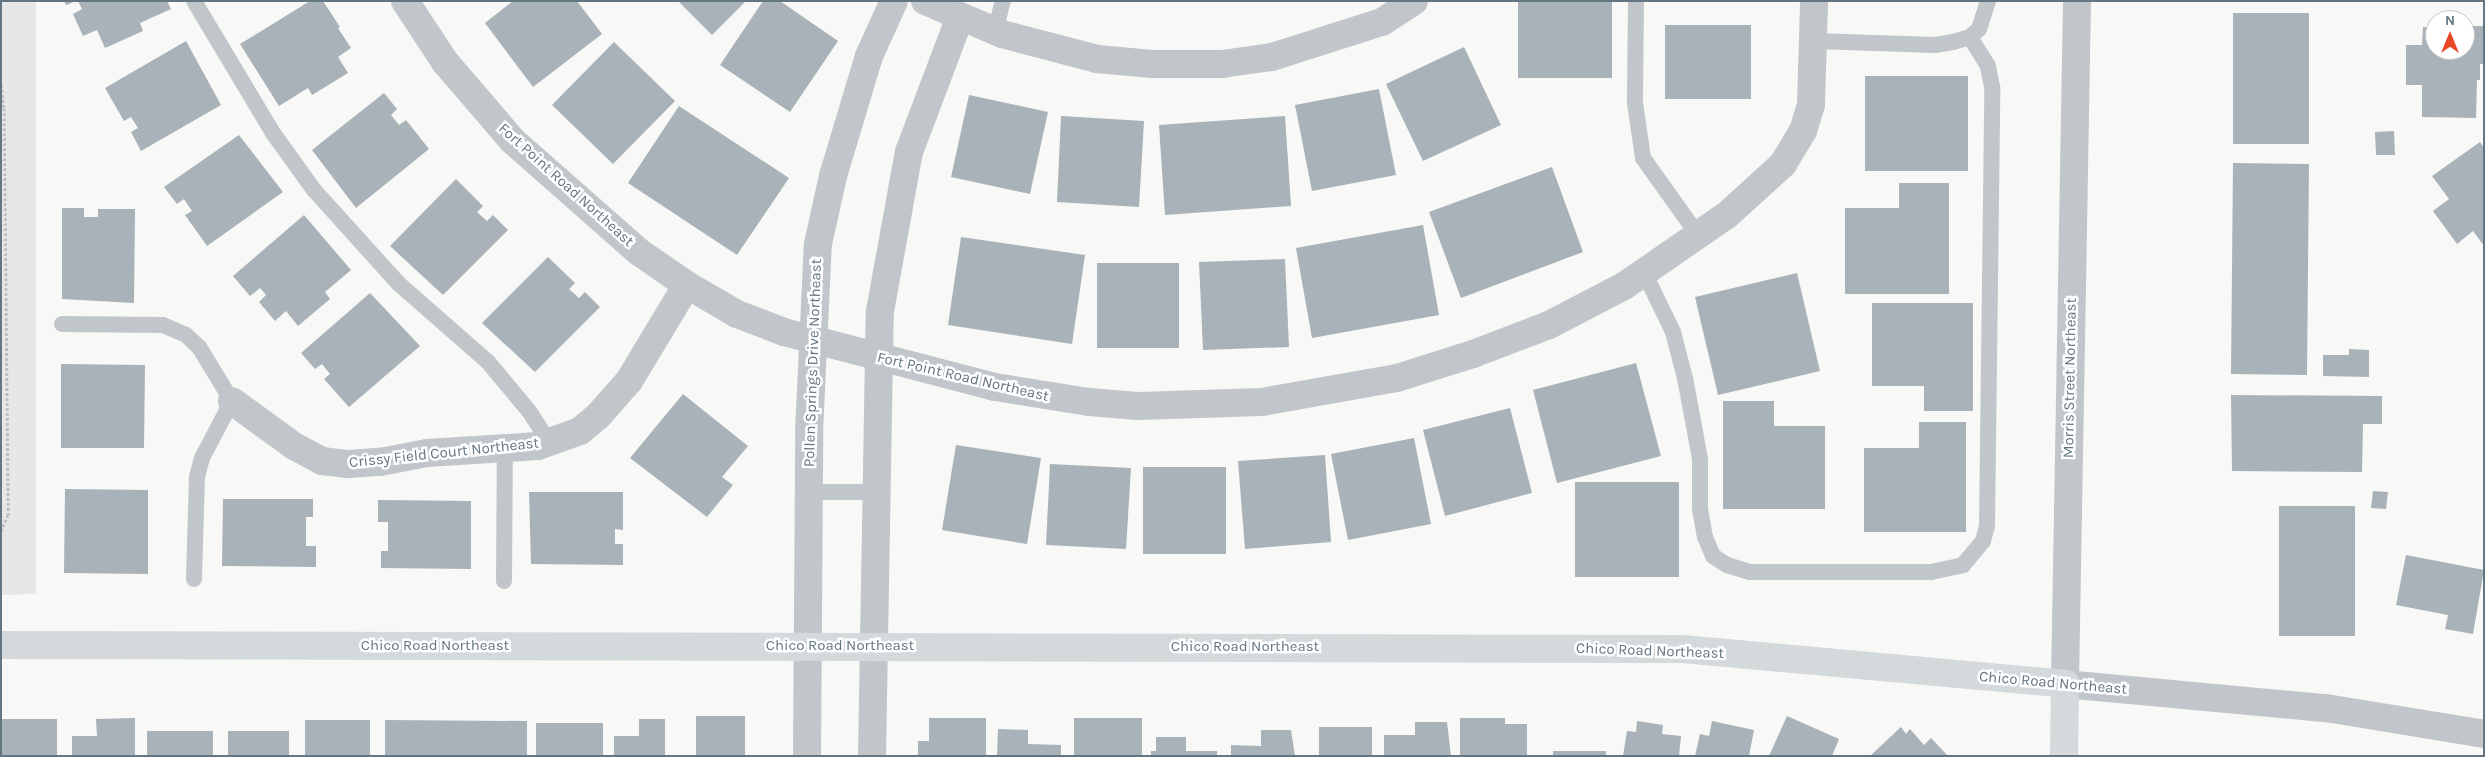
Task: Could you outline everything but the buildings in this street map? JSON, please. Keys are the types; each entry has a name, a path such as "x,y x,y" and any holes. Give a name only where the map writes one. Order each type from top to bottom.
{"street":[{"name":"Fort Point Road Northeast","path":"405,1 445,62 513,141 595,216 687,285 737,314 811,340 995,387 1089,402 1201,406 1262,402 1397,378 1473,354 1549,325 1644,272 1698,235 1759,188 1783,164 1794,146 1811,105 1814,1"},
{"name":"Pollen Springs Drive Northeast","path":"807,756 806,646 811,340 818,244 833,176 869,56 894,1"},
{"path":"925,1 995,32 1097,59 1153,64 1222,64 1319,44 1382,22 1414,1"},
{"name":"Morris Street Northeast","path":"2064,756 2077,1"},
{"path":"872,756 878,358 886,261 909,152 960,17"},
{"name":"Crissy Field Court Northeast","path":"232,401 294,446 322,461 348,464 380,462 428,453 505,448 549,442 580,431 616,398 687,285"},
{"name":"Chico Road Northeast","path":"1,645 1683,649 2326,708 2484,734"}],"lane":[{"path":"194,1 273,133 314,190 399,284 488,362 530,411 549,442"},
{"path":"995,32 1003,1"},
{"path":"1636,1 1635,103 1642,158 1698,235"},
{"path":"1814,41 1935,45 1970,36 1979,29 1988,1"},
{"path":"1644,272 1673,332 1685,378 1700,459 1700,509 1705,537 1713,556 1727,565 1750,572 1931,572 1963,565 1983,541 1987,526 1992,86 1988,66 1970,36"},
{"path":"62,324 164,325 186,335 199,347 232,401 202,458 197,477 194,579"},
{"path":"504,581 505,448"},
{"path":"810,492 875,492"}],"path":[{"path":"1,85 4,108 8,505 1,531"}],"shaded area":[{"path":"1,1 36,1 36,594 1,595"}]}
